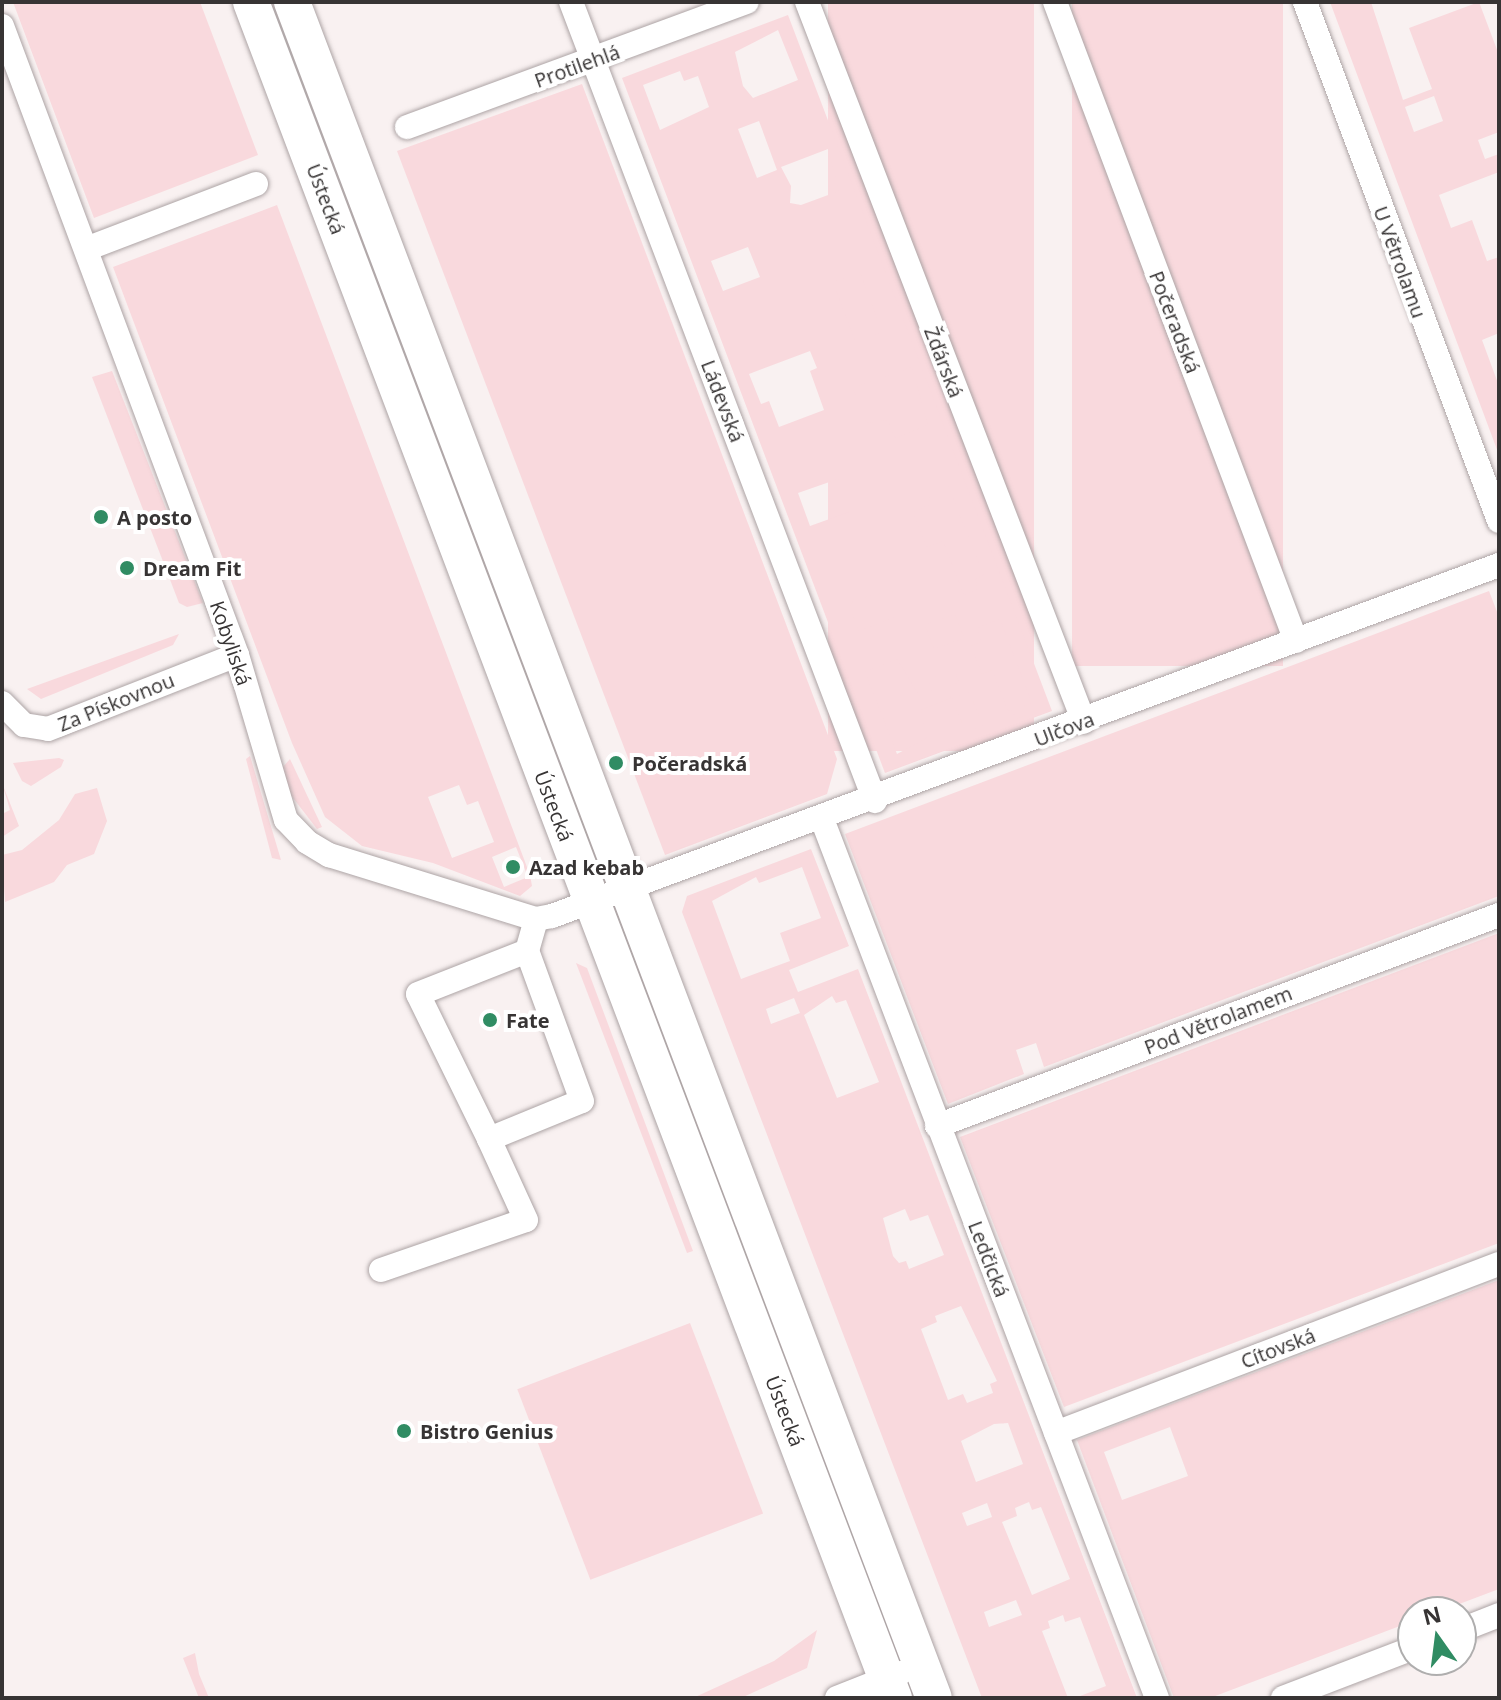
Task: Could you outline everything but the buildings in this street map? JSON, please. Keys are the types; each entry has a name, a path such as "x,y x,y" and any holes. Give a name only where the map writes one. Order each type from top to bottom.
{"main road":[{"name":"Ústecká","path":"251,2 890,1688"},
{"name":"Ústecká","path":"292,2 934,1698"}],"street":[{"name":"Ládevská","path":"571,2 875,801"},
{"name":"Protilehlá","path":"407,127 747,2"},
{"name":"Žďárská","path":"807,2 1084,722"},
{"name":"Počeradská","path":"1055,2 1296,641"},
{"name":"U Větrolamu","path":"1305,2 1499,521"},
{"name":"Kobyliská","path":"2,26 237,655 286,820 307,842 329,855 536,919"},
{"path":"86,249 256,184"},
{"name":"Ulčova","path":"590,902 875,801 1499,565"},
{"name":"Za Pískovnou","path":"2,703 24,725 48,729 237,655"},
{"name":"Ledčická","path":"822,819 1157,1698"},
{"path":"489,1139 582,1101 527,951 536,919 590,902"},
{"name":"Pod Větrolamem","path":"937,1126 1499,915"},
{"path":"381,1270 526,1220 418,994 527,951"},
{"name":"Cítovská","path":"1056,1433 1499,1264"},
{"path":"1477,1624 1499,1615"},
{"path":"1283,1698 1397,1654"},
{"path":"837,1698 890,1688 921,1664"}],"shaded area":[{"path":"13,2 200,2 258,155 94,218"},
{"path":"828,2 1034,2 1034,751 828,751"},
{"path":"1072,2 1283,2 1283,666 1072,666"},
{"path":"1330,2 1371,2 1403,100 1432,89 1409,28 1479,2 1499,55 1499,132 1478,140 1485,159 1499,154 1499,172 1439,195 1451,228 1472,220 1487,261 1499,257 1499,333 1482,340 1499,386 1499,455","holes":["1434,96 1443,121 1414,132 1405,107"]},
{"path":"788,15 1052,711 885,773 622,78","holes":["778,30 798,80 753,98 743,86 735,52","680,71 684,81 698,76 709,107 660,130 643,85","759,121 777,170 757,178 738,129","828,149 839,191 801,205 790,203 791,186 781,167","748,247 760,277 723,291 711,261","860,272 882,332 855,341 833,282","810,351 817,368 810,371 824,410 779,427 769,401 761,404 749,374","912,367 928,425 895,438 888,420 866,423 853,388","838,479 849,512 810,526 798,493","948,486 984,575 975,579 978,589 964,595 943,541 927,547 913,512 929,505 930,492","892,591 900,615 859,631 850,608 853,600","955,614 964,638 934,649 925,625","1000,619 1032,703 1024,706 1026,715 1016,719 1012,710 1008,711 992,670 982,674 971,646 981,642 977,628","897,659 920,697 932,693 928,679 954,669 959,682 947,687 951,698 921,710 927,738 897,754 865,672","969,692 983,725 966,732 952,699"]},
{"path":"582,84 837,759 827,794 665,855 397,151"},
{"path":"277,205 530,875 532,886 520,896 433,863 362,846 325,817 292,743 113,267","holes":["459,785 467,805 478,801 494,842 452,858 428,797","516,847 528,877 504,887 492,857"]},
{"path":"112,371 203,603 187,607 179,603 92,377"},
{"path":"1489,591 1499,617 1499,896 1044,1067 1036,1043 1016,1050 1024,1074 948,1104 845,834"},
{"path":"179,634 173,645 41,699 27,689"},
{"path":"250,756 281,860 272,858 246,759"},
{"path":"290,759 322,827 317,829 290,794 282,768"},
{"path":"64,760 61,767 31,786 22,781 13,763"},
{"path":"2,783 19,826 2,837 2,814 10,810"},
{"path":"97,788 107,821 94,854 67,865 54,882 5,902 2,855 22,850 59,820 75,794"},
{"path":"811,849 849,946 789,970 798,992 858,969 1137,1698 1075,1698 1106,1686 1080,1617 1065,1622 1063,1615 1048,1621 1050,1628 1042,1631 1068,1698 982,1698 682,912 687,896","holes":["802,867 821,918 780,933 790,961 741,979 712,901 756,877 759,883","832,996 836,1003 846,1000 879,1082 837,1098 804,1015","794,998 800,1013 771,1024 766,1009","905,1209 910,1221 928,1215 944,1255 909,1269 906,1261 899,1263 893,1256 883,1218","961,1306 997,1381 990,1384 993,1393 967,1403 963,1394 948,1400 921,1329 937,1322 935,1316","1008,1423 1023,1464 976,1482 961,1441 994,1424","1029,1502 1032,1510 1041,1507 1070,1579 1032,1595 1002,1522 1017,1516 1015,1508","987,1503 992,1517 967,1526 962,1513","1016,1600 1022,1615 989,1627 984,1612"]},
{"path":"1499,933 1499,1243 1064,1407 960,1137"},
{"path":"576,963 587,968 693,1251 687,1253"},
{"path":"1499,1280 1499,1589 1477,1597 1397,1596 1397,1627 1210,1698 1174,1698 1077,1440","holes":["1170,1427 1188,1476 1122,1500 1104,1452"]},
{"path":"690,1323 763,1513 590,1580 517,1389"},
{"path":"817,1630 807,1668 741,1698 693,1698 774,1661"},
{"path":"195,1653 199,1674 209,1698 199,1698 183,1658"}],"place":[{"name":"A posto","path":"101,517"},
{"name":"Dream Fit","path":"127,568"},
{"name":"Počeradská","path":"616,763"},
{"name":"Azad kebab","path":"513,867"},
{"name":"Fate","path":"490,1020"},
{"name":"Bistro Genius","path":"404,1431"}]}
